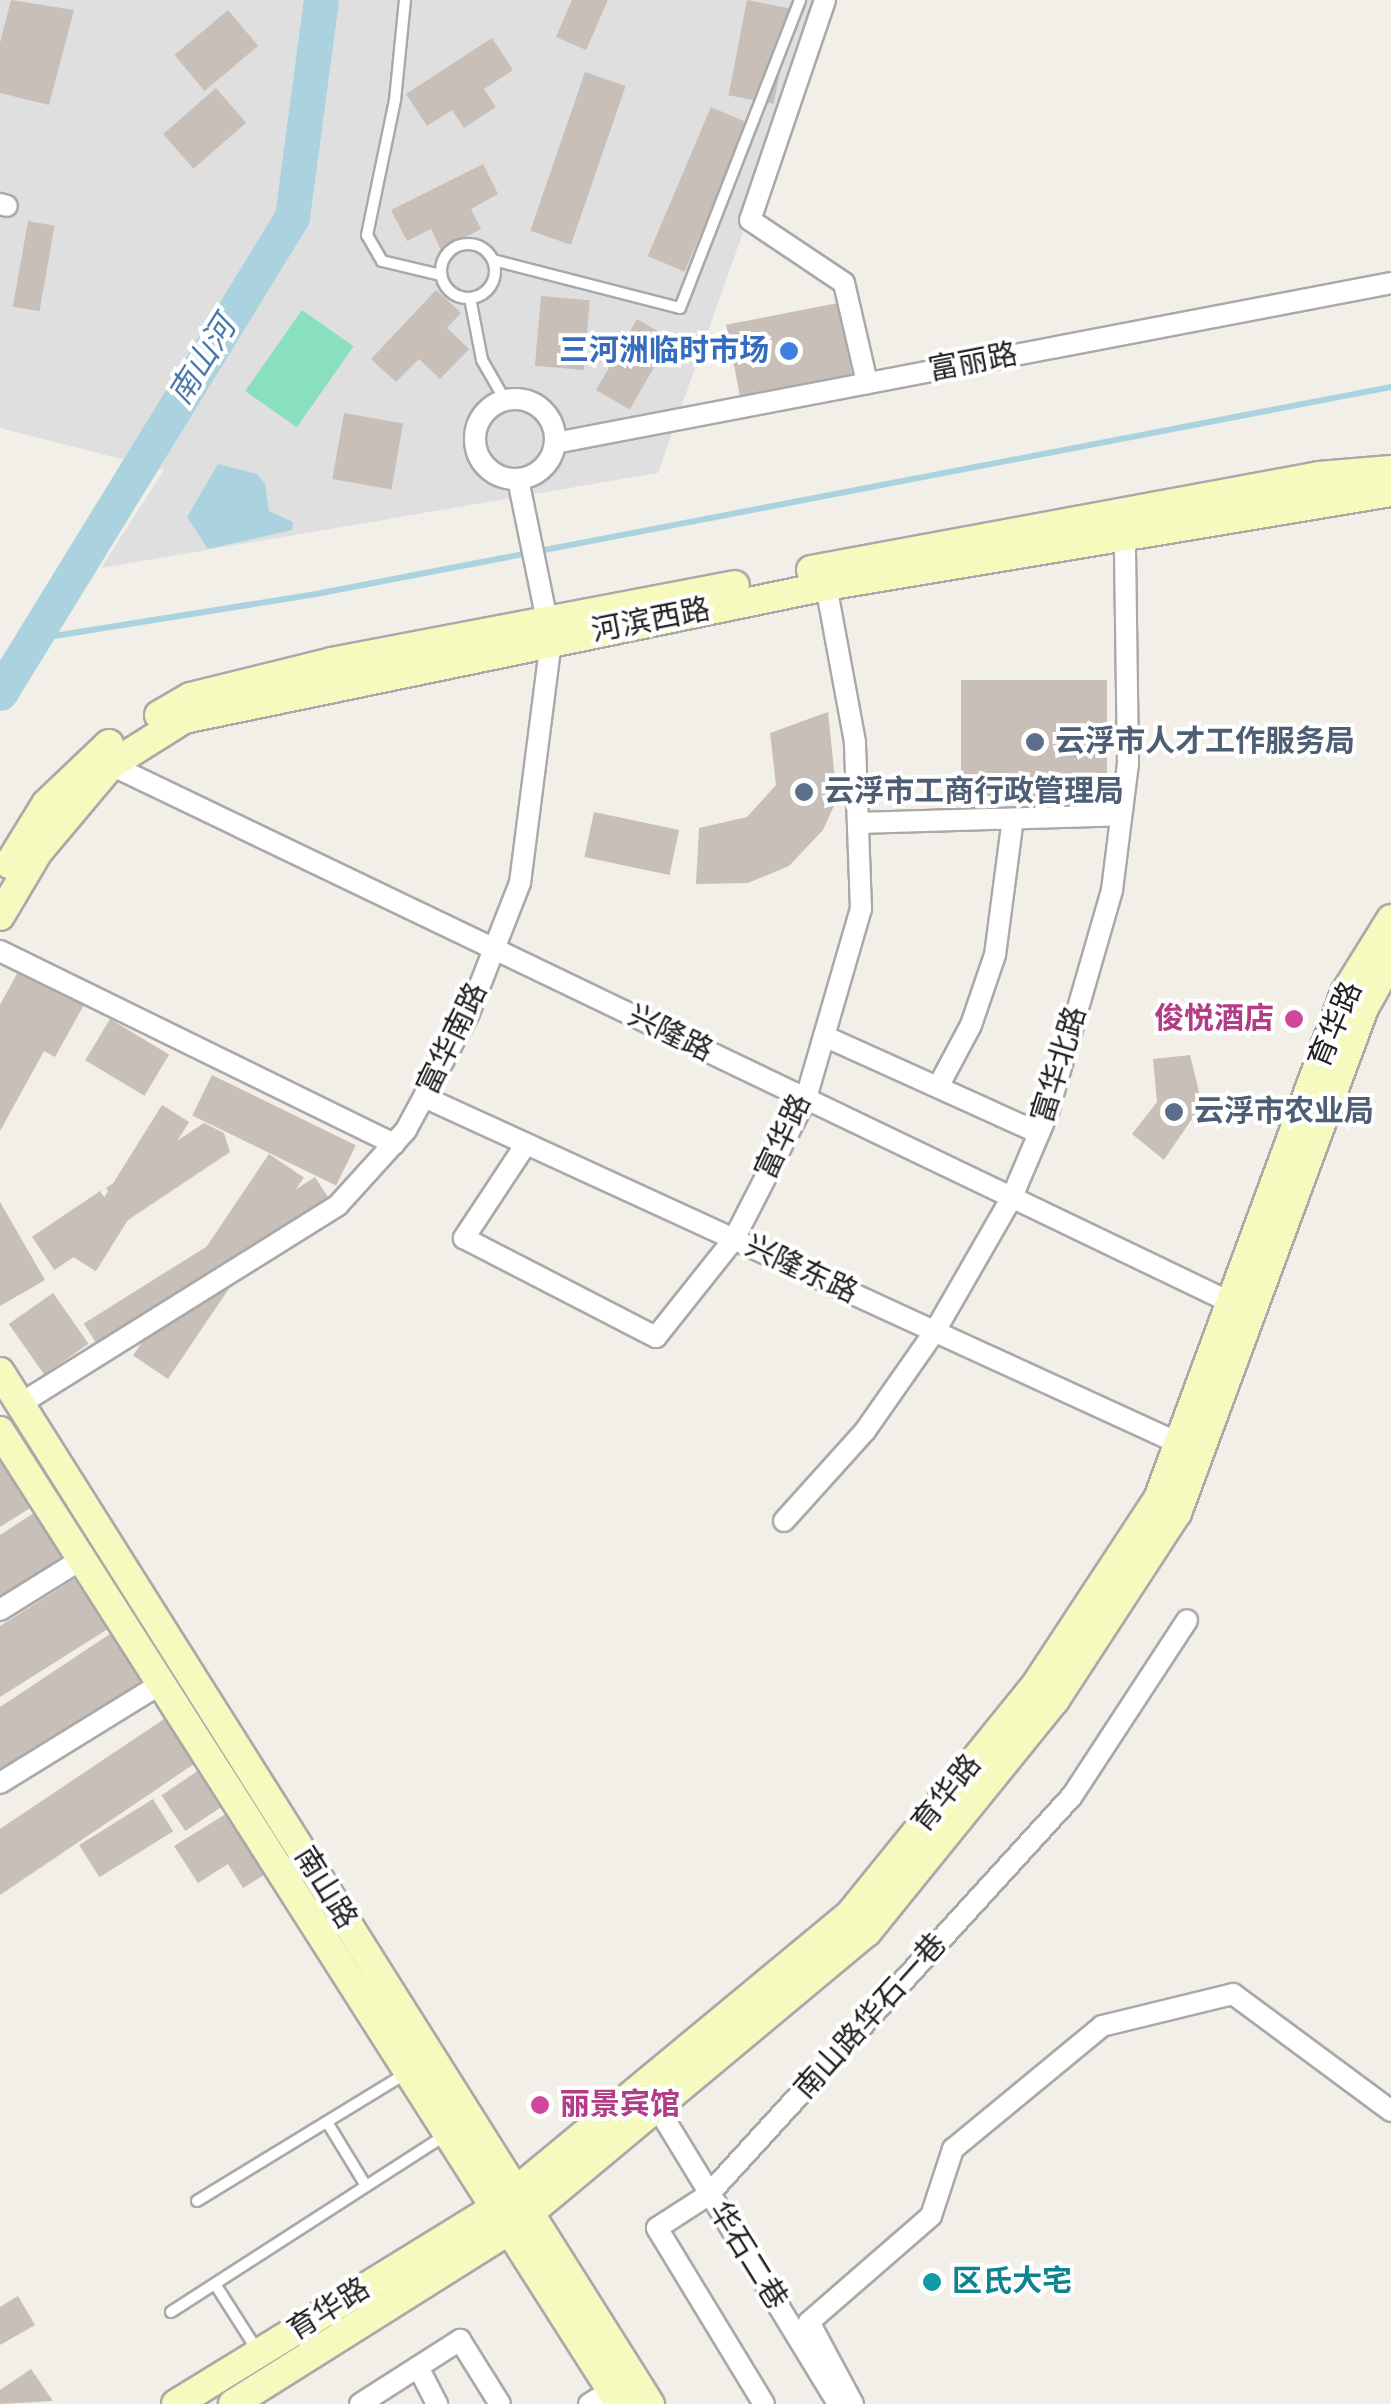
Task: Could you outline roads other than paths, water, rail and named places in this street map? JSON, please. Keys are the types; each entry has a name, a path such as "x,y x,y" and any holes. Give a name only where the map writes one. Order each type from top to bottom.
{"street":[{"path":"825,0 750,220 844,283 867,383"},
{"name":"富丽路","path":"555,443 1391,283"},
{"path":"505,400 543,410 555,443 546,465 518,479 488,469 476,449 479,422 505,400"},
{"name":"河滨西路","path":"0,879 46,804 105,747 190,698 547,620 1319,476 1391,470"},
{"name":"富华南路","path":"20,1404 338,1205 394,1144 424,1097 494,949 520,883 547,620 518,479"},
{"name":"河滨西路","path":"0,916 38,852 111,765 184,719 547,620 826,586 1391,492"},
{"name":"富华北路","path":"784,1521 865,1432 935,1331 1012,1198 1039,1133 1112,890 1128,764 1125,536"},
{"name":"富华路","path":"526,1144 464,1238 656,1337 734,1239 806,1098 861,909 855,742 826,586"},
{"name":"兴隆路","path":"111,765 1230,1302"},
{"path":"858,823 1121,815"},
{"path":"938,1088 971,1025 995,955 1013,818"},
{"name":"育华路","path":"233,2404 512,2210 851,1914 1036,1684 1158,1499 1345,993 1391,919"},
{"path":"0,951 394,1144"},
{"name":"育华路","path":"567,2165 657,2107 868,1932 1055,1700 1176,1514 1364,1008 1391,960"},
{"path":"824,1036 1039,1133"},
{"name":"兴隆东路","path":"424,1097 1178,1443"},
{"name":"南山路","path":"0,1372 464,2142"},
{"name":"南山路","path":"0,1433 408,2072 464,2142 547,2265 650,2404"},
{"path":"0,1610 82,1558"},
{"name":"南山路华石一巷","path":"764,2404 657,2228 708,2195 1072,1796 1186,1620"},
{"path":"0,1783 162,1683"},
{"name":"华石二巷","path":"853,2404 809,2322 931,2216 953,2149 1102,2026 1233,1994 1391,2112"},
{"name":"华石二巷","path":"657,2107 838,2404"},
{"path":"464,2142 516,2157 567,2165 547,2265 498,2252 450,2251 462,2215 464,2142"},
{"name":"育华路","path":"176,2404 259,2354 450,2251"},
{"name":"南山路","path":"547,2265 607,2400"},
{"path":"360,2404 460,2340 500,2404"},
{"path":"418,2367 437,2404"}],"lane":[{"path":"405,0 395,100 368,235 382,262 440,275 451,293 470,298 490,287 493,260"},
{"path":"440,275 447,253 460,245 478,246 493,260 680,308 762,113 800,0"},
{"path":"470,298 482,360 505,400"},
{"path":"197,2201 408,2072"},
{"path":"327,2122 366,2186"},
{"path":"171,2312 366,2186 464,2142"},
{"path":"214,2284 259,2354"}],"water":[{"path":"218,464 257,474 265,484 269,511 293,522 292,530 208,549 187,517"}],"waterway":[{"name":"南山河","path":"0,693 292,217 321,0"},
{"path":"29,640 316,594 1391,387"}],"place":[{"name":"三河洲临时市场","path":"789,351"},
{"name":"云浮市人才工作服务局","path":"1035,742"},
{"name":"云浮市工商行政管理局","path":"804,792"},
{"name":"俊悦酒店","path":"1294,1019"},
{"name":"云浮市农业局","path":"1174,1112"},
{"name":"丽景宾馆","path":"540,2105"},
{"name":"区氏大宅","path":"932,2282"}]}
